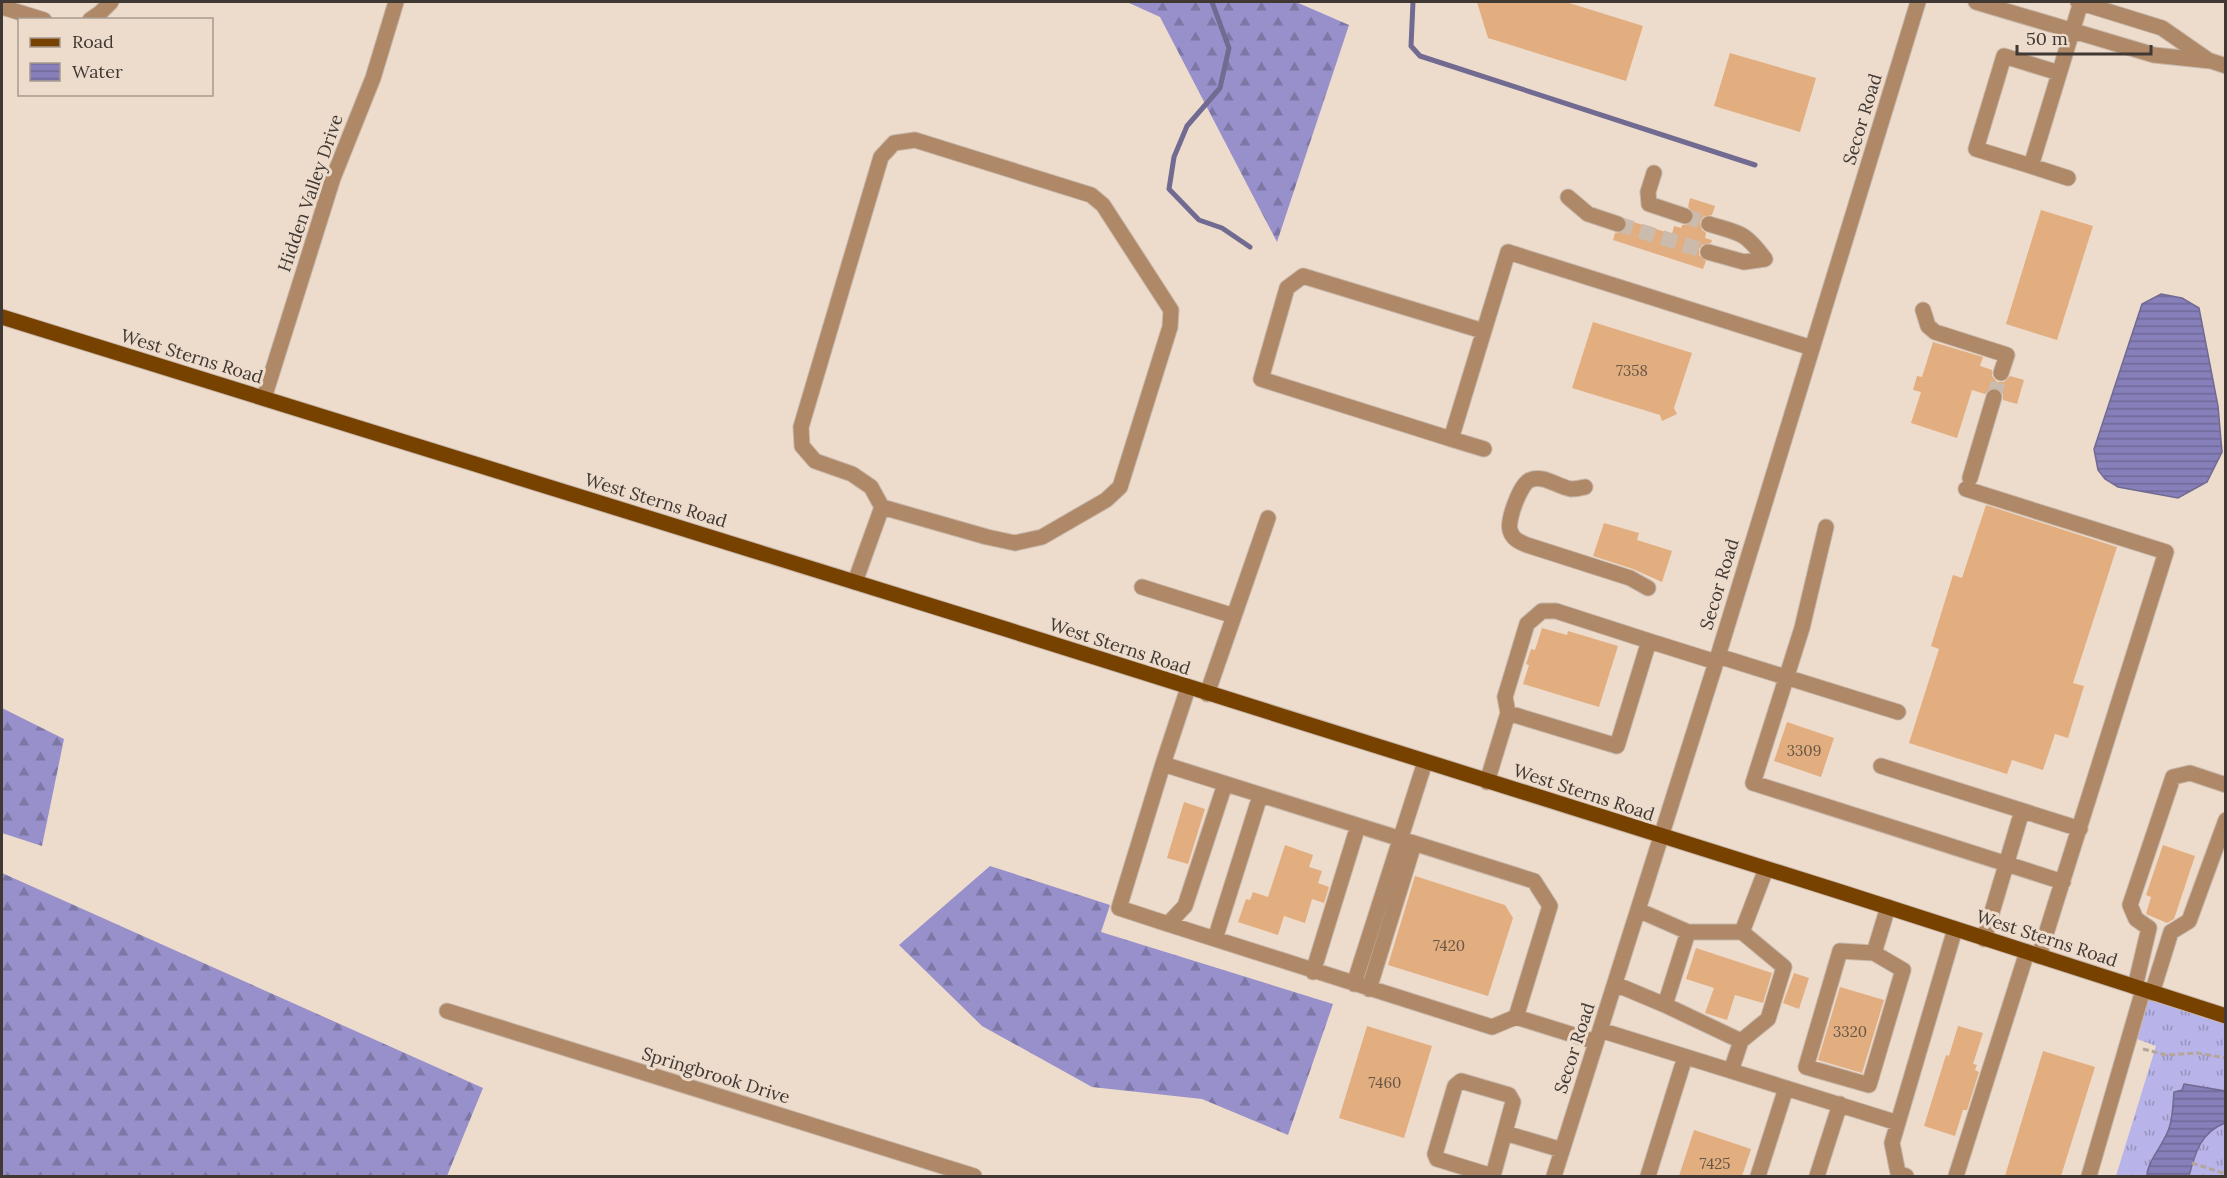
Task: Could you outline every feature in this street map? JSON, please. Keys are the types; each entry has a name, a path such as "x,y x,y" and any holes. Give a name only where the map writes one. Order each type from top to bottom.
{"main road":[{"name":"West Sterns Road","path":"2,317 855,582 2226,1016"}],"street":[{"path":"93,18 111,2"},
{"name":"Hidden Valley Drive","path":"264,398 333,178 373,78 396,2"},
{"name":"Secor Road","path":"1554,1176 1717,659 1918,2"},
{"path":"1976,2 2154,55 2218,64"},
{"path":"2031,166 2080,2 2162,28 2218,64"},
{"path":"2,7 38,18"},
{"path":"2059,73 2004,56 1976,149 2068,178"},
{"path":"855,582 882,507 871,487 852,474 815,461 802,446 801,427 881,157 894,143 915,140 1091,195 1103,205 1171,310 1170,327 1120,487 1106,500 1042,537 1016,543 882,507"},
{"path":"1654,173 1648,192 1649,204 1685,216"},
{"path":"1568,197 1588,214 1618,224"},
{"path":"1708,252 1744,262 1765,259 1749,238 1709,224"},
{"path":"1451,439 1508,252 1812,348"},
{"path":"1484,331 1303,276 1287,288 1261,379 1484,449"},
{"path":"1923,310 1928,326 1935,332 2007,355 2001,373"},
{"path":"1956,1176 2033,954 2063,882 2166,552 1968,483 1994,397"},
{"path":"1585,487 1572,489 1539,478 1528,480 1521,488 1512,514 1509,529 1512,535 1527,546 1630,578 1648,588"},
{"path":"1207,694 1268,518"},
{"path":"1826,527 1802,628 1753,783 2063,882"},
{"path":"1142,587 1234,616"},
{"path":"1487,782 1508,713 1504,697 1527,624 1542,611 1556,611 1649,641 1786,677 1898,712"},
{"path":"1508,713 1617,746 1649,641"},
{"path":"1188,688 1119,908 1313,972 1492,1027 1516,1017 1598,1036 1685,1057 1898,1123"},
{"path":"1361,987 1407,841 1425,762"},
{"path":"1163,764 1534,881 1550,906 1516,1017"},
{"path":"1881,766 2080,829"},
{"path":"2143,990 2149,928 2136,919 2130,905 2173,777 2190,773 2226,785"},
{"path":"1168,924 1185,906 1225,784"},
{"path":"1215,939 1260,796"},
{"path":"1984,939 2022,811"},
{"path":"2090,1176 2143,990 2171,932 2189,921 2226,820"},
{"path":"1313,972 1358,826"},
{"path":"1742,932 1766,869"},
{"path":"1874,952 1887,907"},
{"path":"1638,910 1688,932 1742,932 1784,967 1768,1019 1741,1041 1731,1071"},
{"path":"1906,1176 1898,1173 1892,1143 1955,929"},
{"path":"1665,1005 1688,932"},
{"path":"1840,951 1874,952 1903,970 1869,1085 1834,1075 1806,1067 1840,951"},
{"path":"1615,984 1741,1041"},
{"name":"Springbrook Drive","path":"447,1011 974,1176"},
{"path":"1648,1176 1685,1057"},
{"path":"1817,1176 1834,1102 1834,1075"},
{"path":"1461,1081 1509,1095 1513,1102 1505,1133 1494,1172 1489,1175 1437,1159 1435,1154 1455,1086 1461,1081"},
{"path":"1758,1176 1786,1088"},
{"path":"1505,1133 1562,1150"}],"path":[{"path":"2127,1045 2157,1054 2197,1053 2226,1058"},
{"path":"2192,1163 2226,1174"}],"green space":[{"path":"1127,2 1296,2 1349,25 1277,242 1160,17"},
{"path":"2,708 64,739 42,846 2,833"},
{"path":"990,866 1110,905 1101,932 1333,1004 1288,1135 1202,1099 1092,1087 982,1026 899,945"},
{"path":"2,873 483,1088 447,1176 2,1176"},
{"path":"2143,990 2225,1016 2225,1176 2116,1176 2156,1046 2129,1036"}],"water":[{"path":"2161,294 2182,298 2199,308 2218,406 2222,452 2207,482 2178,498 2118,487 2105,479 2098,470 2094,449 2142,304"},
{"path":"2184,1084 2225,1091 2225,1123 2210,1132 2200,1144 2189,1176 2147,1176 2150,1164 2168,1132 2174,1092 2182,1090"}],"building":[{"path":"1477,2 1566,2 1643,26 1626,81 1488,38"},
{"path":"1730,53 1816,78 1800,132 1714,106"},
{"path":"1690,198 1715,206 1712,215 1703,217 1700,222 1702,230 1706,233 1705,238 1712,240 1711,243 1702,245 1699,249 1699,255 1706,261 1703,269 1613,240 1615,233 1625,231 1627,220 1672,234 1674,226 1681,228 1682,225 1691,224 1694,220 1694,213 1688,207"},
{"path":"2041,210 2093,226 2057,340 2006,324"},
{"path":"1593,322 1692,353 1674,408 1677,414 1662,421 1660,415 1572,388"},
{"path":"1933,342 1983,357 1980,366 1992,370 1992,376 1997,382 2004,382 2010,376 2024,380 2017,404 2003,400 2003,394 1997,388 1991,388 1985,394 1972,390 1957,438 1911,423 1921,392 1913,390 1917,376 1922,377"},
{"path":"1986,505 2117,547 2073,683 2084,686 2068,738 2055,734 2043,770 2012,760 2007,774 1909,743 1939,649 1931,646 1953,575 1962,578"},
{"path":"1604,523 1639,533 1637,540 1672,551 1662,582 1633,569 1593,556"},
{"path":"1542,628 1567,635 1568,631 1618,646 1599,707 1523,684 1531,649 1535,650"},
{"path":"1787,722 1834,738 1821,777 1774,761"},
{"path":"1184,802 1205,809 1188,864 1167,858"},
{"path":"1285,845 1313,855 1309,867 1322,871 1318,883 1329,887 1324,903 1312,899 1305,923 1284,916 1278,935 1238,922 1246,899 1250,900 1253,892 1268,897"},
{"path":"2163,845 2195,856 2174,919 2167,923 2146,914 2151,897 2146,895"},
{"path":"1415,876 1505,905 1513,918 1488,996 1388,965"},
{"path":"1696,948 1772,973 1763,1003 1735,995 1727,1020 1705,1013 1714,988 1686,979"},
{"path":"1794,973 1809,978 1799,1009 1783,1003"},
{"path":"1840,987 1884,1000 1862,1073 1818,1060"},
{"path":"1367,1026 1432,1046 1404,1138 1339,1118"},
{"path":"1958,1026 1983,1033 1973,1064 1977,1065 1975,1070 1979,1072 1967,1110 1963,1110 1955,1136 1924,1126 1946,1055 1949,1056"},
{"path":"2043,1051 2095,1067 2061,1176 2005,1176"},
{"path":"1694,1130 1751,1149 1742,1176 1679,1176"}],"waterway":[{"path":"1212,2 1229,48 1220,88 1187,126 1174,157 1169,189 1199,220 1222,228 1250,247"},
{"path":"1413,2 1411,46 1420,56 1755,165"}],"tunnel":[{"path":"1685,216 1709,224"},
{"path":"1618,224 1708,252"},
{"path":"1994,397 2001,373"}]}
